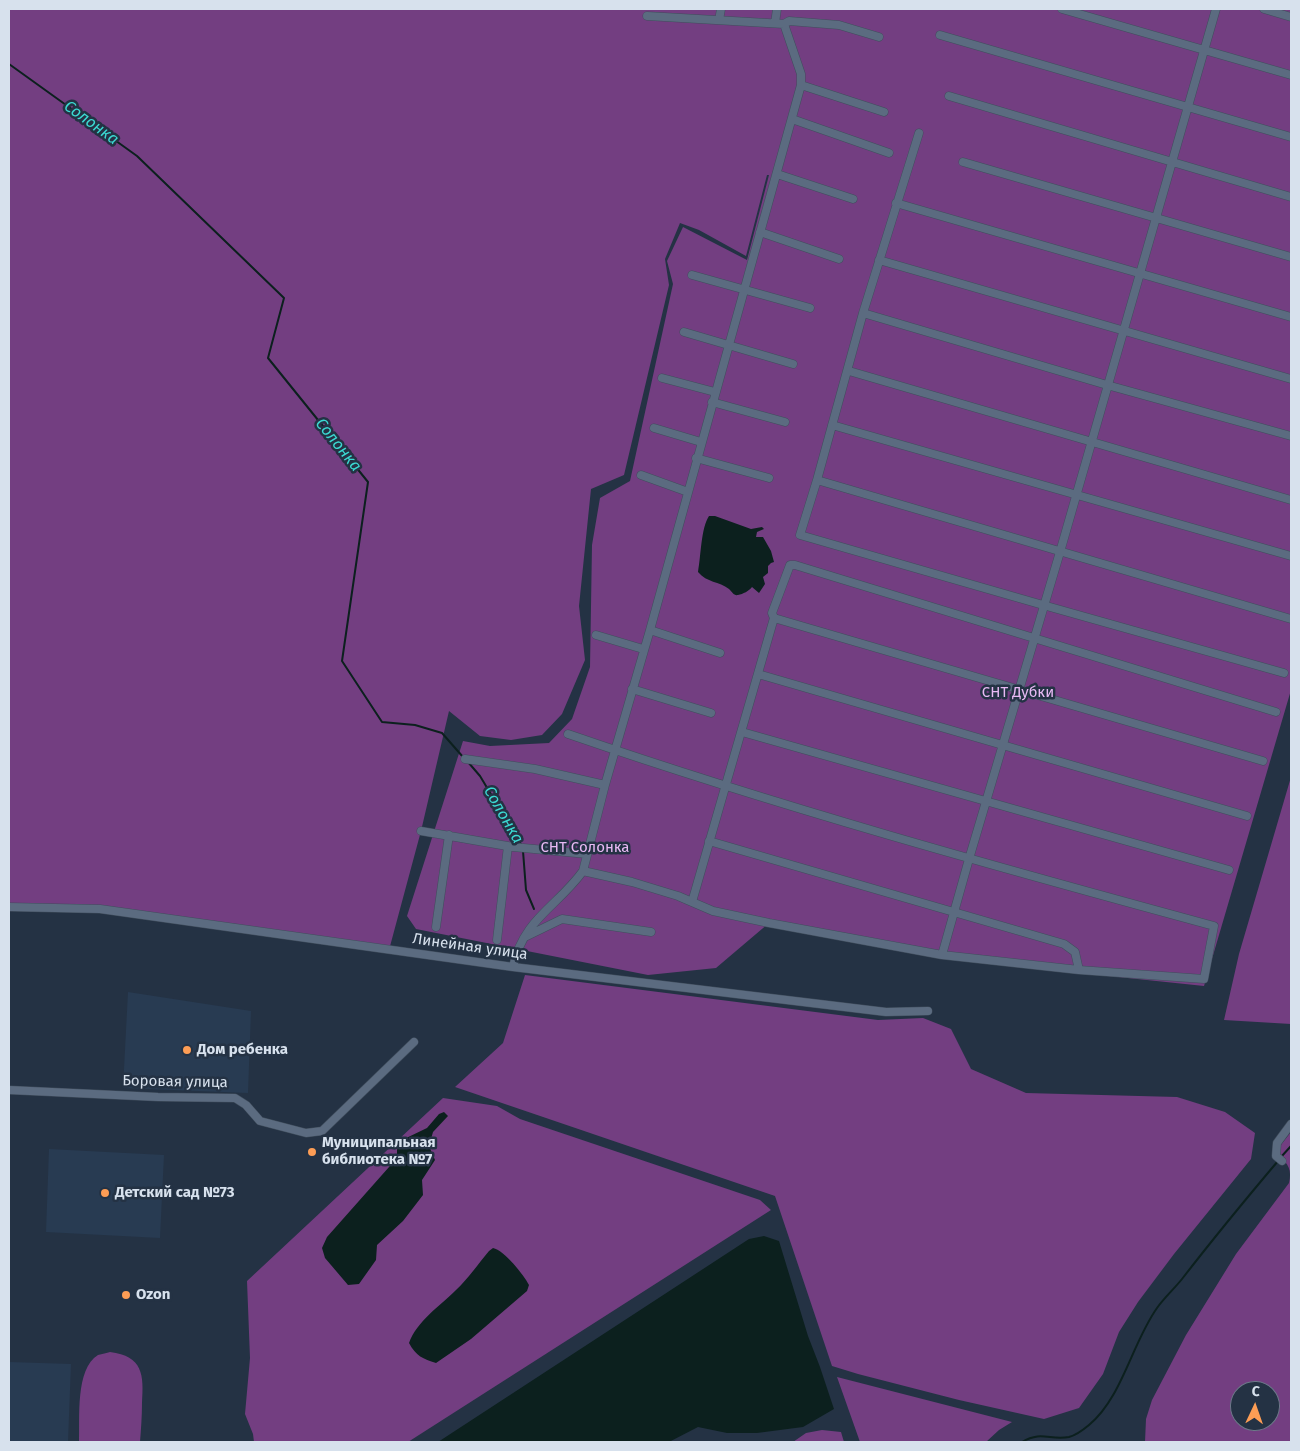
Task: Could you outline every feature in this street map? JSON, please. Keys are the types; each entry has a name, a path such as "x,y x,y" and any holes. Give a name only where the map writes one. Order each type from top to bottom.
{"street":[{"path":"719,20 721,9"},
{"path":"775,23 778,9"},
{"path":"1062,9 1291,75"},
{"path":"942,955 1216,9"},
{"path":"1264,9 1291,17"},
{"path":"647,16 663,13 719,20 784,24 790,21 839,25 879,37"},
{"path":"514,967 516,952 535,921 575,882 583,871 605,785 650,630 696,458 801,85 801,74 784,24"},
{"path":"940,35 1291,137"},
{"path":"801,85 884,112"},
{"path":"949,96 1291,197"},
{"path":"792,119 889,153"},
{"path":"919,133 863,312 800,535 1284,673"},
{"path":"963,162 1291,257"},
{"path":"777,174 853,199"},
{"path":"896,203 1291,317"},
{"path":"760,232 840,259"},
{"path":"879,260 1291,379"},
{"path":"692,275 810,308"},
{"path":"863,312 1107,385 1291,436"},
{"path":"684,332 793,364"},
{"path":"849,371 1291,500"},
{"path":"662,378 715,392"},
{"path":"712,402 785,422"},
{"path":"832,425 1291,556"},
{"path":"654,428 701,442"},
{"path":"696,458 769,478"},
{"path":"640,475 688,492"},
{"path":"817,480 1291,619"},
{"path":"692,902 774,618 772,613 790,565 1276,712"},
{"path":"774,618 1263,761"},
{"path":"650,630 720,653"},
{"path":"596,635 643,649"},
{"path":"758,674 1247,816"},
{"path":"632,689 711,713"},
{"path":"742,732 1229,870"},
{"path":"568,734 725,785 969,859 1214,926 1204,979 1079,970 942,955 769,923 714,911 632,882 583,871"},
{"path":"465,759 535,769 605,785"},
{"path":"421,831 508,846 587,854"},
{"path":"436,927 449,835"},
{"path":"709,841 1064,944 1075,952 1079,970"},
{"path":"496,940 508,846"},
{"name":"Линейная улица","path":"9,906 100,909 514,967 886,1012 928,1011"},
{"path":"523,938 562,920 651,932"},
{"name":"Боровая улица","path":"9,1090 158,1097 235,1098 246,1105 260,1121 306,1133 322,1131 414,1042"},
{"path":"1279,1159 1277,1143 1291,1124"}],"shaded area":[{"path":"709,516 715,516 751,529 762,527 764,529 757,532 756,537 763,537 771,551 774,562 768,566 768,573 763,577 765,584 759,593 752,587 744,593 735,595 725,586 705,578 698,572 703,535"},
{"name":"Дом ребенка","path":"128,992 251,1011 248,1093 123,1088"},
{"path":"444,1112 448,1116 433,1132 429,1146 435,1160 422,1180 423,1195 403,1221 377,1245 376,1260 359,1284 348,1285 325,1258 322,1248 327,1237 397,1158 400,1141 427,1128 439,1114"},
{"name":"Детский сад №73","path":"49,1149 164,1155 160,1238 46,1232"},
{"path":"764,1236 779,1241 808,1336 834,1409 803,1427 757,1433 727,1433 698,1427 669,1442 438,1442 749,1239"},
{"path":"493,1248 503,1253 523,1275 529,1285 527,1291 471,1339 436,1363 420,1356 409,1343 417,1328 460,1286"},
{"path":"9,1362 71,1364 68,1442 9,1442"}],"green space":[{"path":"9,9 1291,9 1291,690 1204,986 966,961 769,923 716,968 648,975 416,929 407,916 463,741 490,746 549,743 572,719 590,667 592,545 600,498 630,481 673,284 667,261 683,227 747,260 769,175 767,175 746,256 699,230 680,223 665,259 669,285 624,475 591,489 579,606 585,660 562,714 542,735 511,740 480,736 449,711 421,831 389,950 100,909 9,907"},
{"path":"1291,777 1291,1024 1224,1020 1239,954"},
{"path":"525,975 878,1020 923,1018 951,1029 971,1069 1026,1093 1177,1097 1225,1112 1255,1133 1251,1159 1174,1254 1138,1302 1119,1332 1103,1374 1079,1408 1044,1419 959,1400 832,1366 775,1196 455,1087 503,1043"},
{"path":"443,1098 497,1106 520,1119 760,1200 771,1210 408,1442 254,1442 245,1414 250,1358 247,1281"},
{"path":"1291,1132 1291,1442 1145,1442 1146,1419 1152,1400 1186,1335 1236,1254 1289,1183 1290,1171 1285,1161 1278,1156 1279,1147"},
{"path":"110,1352 129,1358 139,1368 142,1384 140,1442 79,1442 80,1395 85,1371 98,1355"},
{"path":"837,1377 1012,1422 999,1430 986,1442 860,1442"},
{"path":"822,1430 841,1432 844,1442 793,1442 806,1433"}],"waterway":[{"name":"Солонка","path":"9,64 137,156 284,298 268,358 368,482 342,661 382,722 415,725 442,733 463,757"},
{"name":"Солонка","path":"468,762 480,776 522,846"},
{"name":"Солонка","path":"523,851 526,890 534,909"},
{"path":"1281,1157 1291,1146"},
{"path":"1022,1442 1041,1436 1062,1438 1072,1436 1084,1429 1100,1414 1110,1400 1140,1337 1157,1308 1278,1161"}],"place":[{"name":"Дом ребенка","path":"187,1050"},
{"name":"Муниципальная библиотека №7","path":"312,1152"},
{"name":"Детский сад №73","path":"105,1193"},
{"name":"Ozon","path":"126,1295"}],"park label":[{"name":"СНТ Дубки","path":"1018,693"},
{"name":"СНТ Солонка","path":"585,848"}]}
